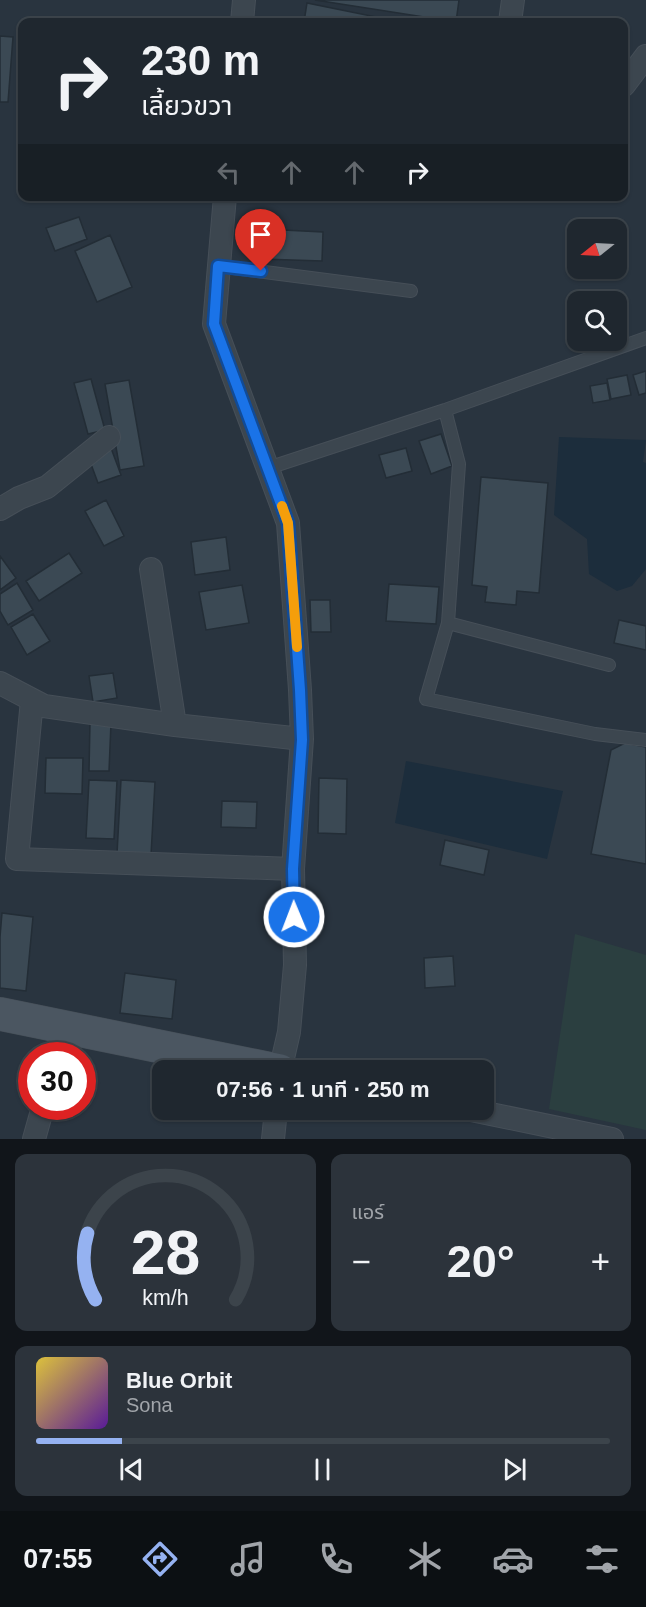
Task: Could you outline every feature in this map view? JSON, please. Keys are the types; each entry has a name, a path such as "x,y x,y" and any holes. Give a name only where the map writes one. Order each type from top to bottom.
{"street":[{"path":"242,18 244,0"},
{"path":"511,18 513,0"},
{"path":"628,80 646,56"},
{"path":"224,201 214,324 288,523 300,690 302,740 293,869 295,965 289,1032 283,1060"},
{"path":"0,509 19,498 47,487 109,437"},
{"path":"151,568 175,725"},
{"path":"0,683 44,706 302,740"},
{"path":"32,700 17,859 293,869"},
{"path":"0,1014 60,1041 199,1060"},
{"path":"494,1116 568,1134 612,1139"},
{"path":"34,1139 39,1120"},
{"path":"273,1139 275,1120"}],"lane":[{"path":"218,266 411,291"},
{"path":"268,468 445,410 646,338"},
{"path":"445,410 459,464 448,623 426,699 595,734 646,740"},
{"path":"448,623 609,665"}],"green space":[{"path":"575,934 646,955 646,1130 549,1109"}],"water":[{"path":"559,437 646,440 643,462 646,463 646,569 632,586 617,591 589,574 587,539 554,515"},
{"path":"406,761 563,791 547,859 395,823"}],"building":[{"path":"315,0 459,0 457,18 430,18"},
{"path":"307,3 381,18 305,18"},
{"path":"0,36 13,37 8,102 0,102"},
{"path":"79,217 87,239 55,251 46,228"},
{"path":"263,229 323,232 322,261 262,259"},
{"path":"110,235 132,287 97,302 75,251"},
{"path":"646,371 646,393 639,395 633,375"},
{"path":"627,375 631,395 611,399 607,379"},
{"path":"91,379 105,430 88,434 74,383"},
{"path":"129,380 144,466 120,470 105,384"},
{"path":"607,383 610,400 593,403 590,386"},
{"path":"441,434 452,466 431,474 419,441"},
{"path":"111,448 121,475 98,483 88,456"},
{"path":"406,448 412,471 386,478 379,455"},
{"path":"481,477 548,483 539,593 517,591 516,605 485,602 487,587 472,585"},
{"path":"106,500 124,536 104,546 85,511"},
{"path":"226,537 230,570 195,575 191,542"},
{"path":"69,553 82,573 39,601 26,581"},
{"path":"0,556 16,578 0,590"},
{"path":"17,583 33,610 8,625 0,611 0,594"},
{"path":"389,584 439,587 436,624 386,621"},
{"path":"242,585 249,623 206,630 199,592"},
{"path":"310,600 330,600 331,632 311,632"},
{"path":"33,614 50,641 27,655 11,627"},
{"path":"619,620 646,626 646,650 614,643"},
{"path":"113,673 117,698 93,702 89,676"},
{"path":"90,722 111,723 109,771 89,771"},
{"path":"625,743 646,747 646,864 591,854 611,750"},
{"path":"46,758 83,758 82,794 45,793"},
{"path":"319,778 347,779 346,834 318,833"},
{"path":"89,780 117,781 114,839 86,838"},
{"path":"121,780 155,782 151,855 117,854"},
{"path":"222,801 257,802 256,828 221,827"},
{"path":"445,840 489,850 484,875 440,865"},
{"path":"2,913 33,917 26,991 0,988"},
{"path":"453,956 455,986 425,988 424,958"},
{"path":"125,973 176,980 172,1019 120,1013"}],"slow traffic":[{"path":"282,506 288,523 297,647"}],"route":[{"path":"261,271 218,266 214,324 288,523 302,740 293,869 294,917"}]}
